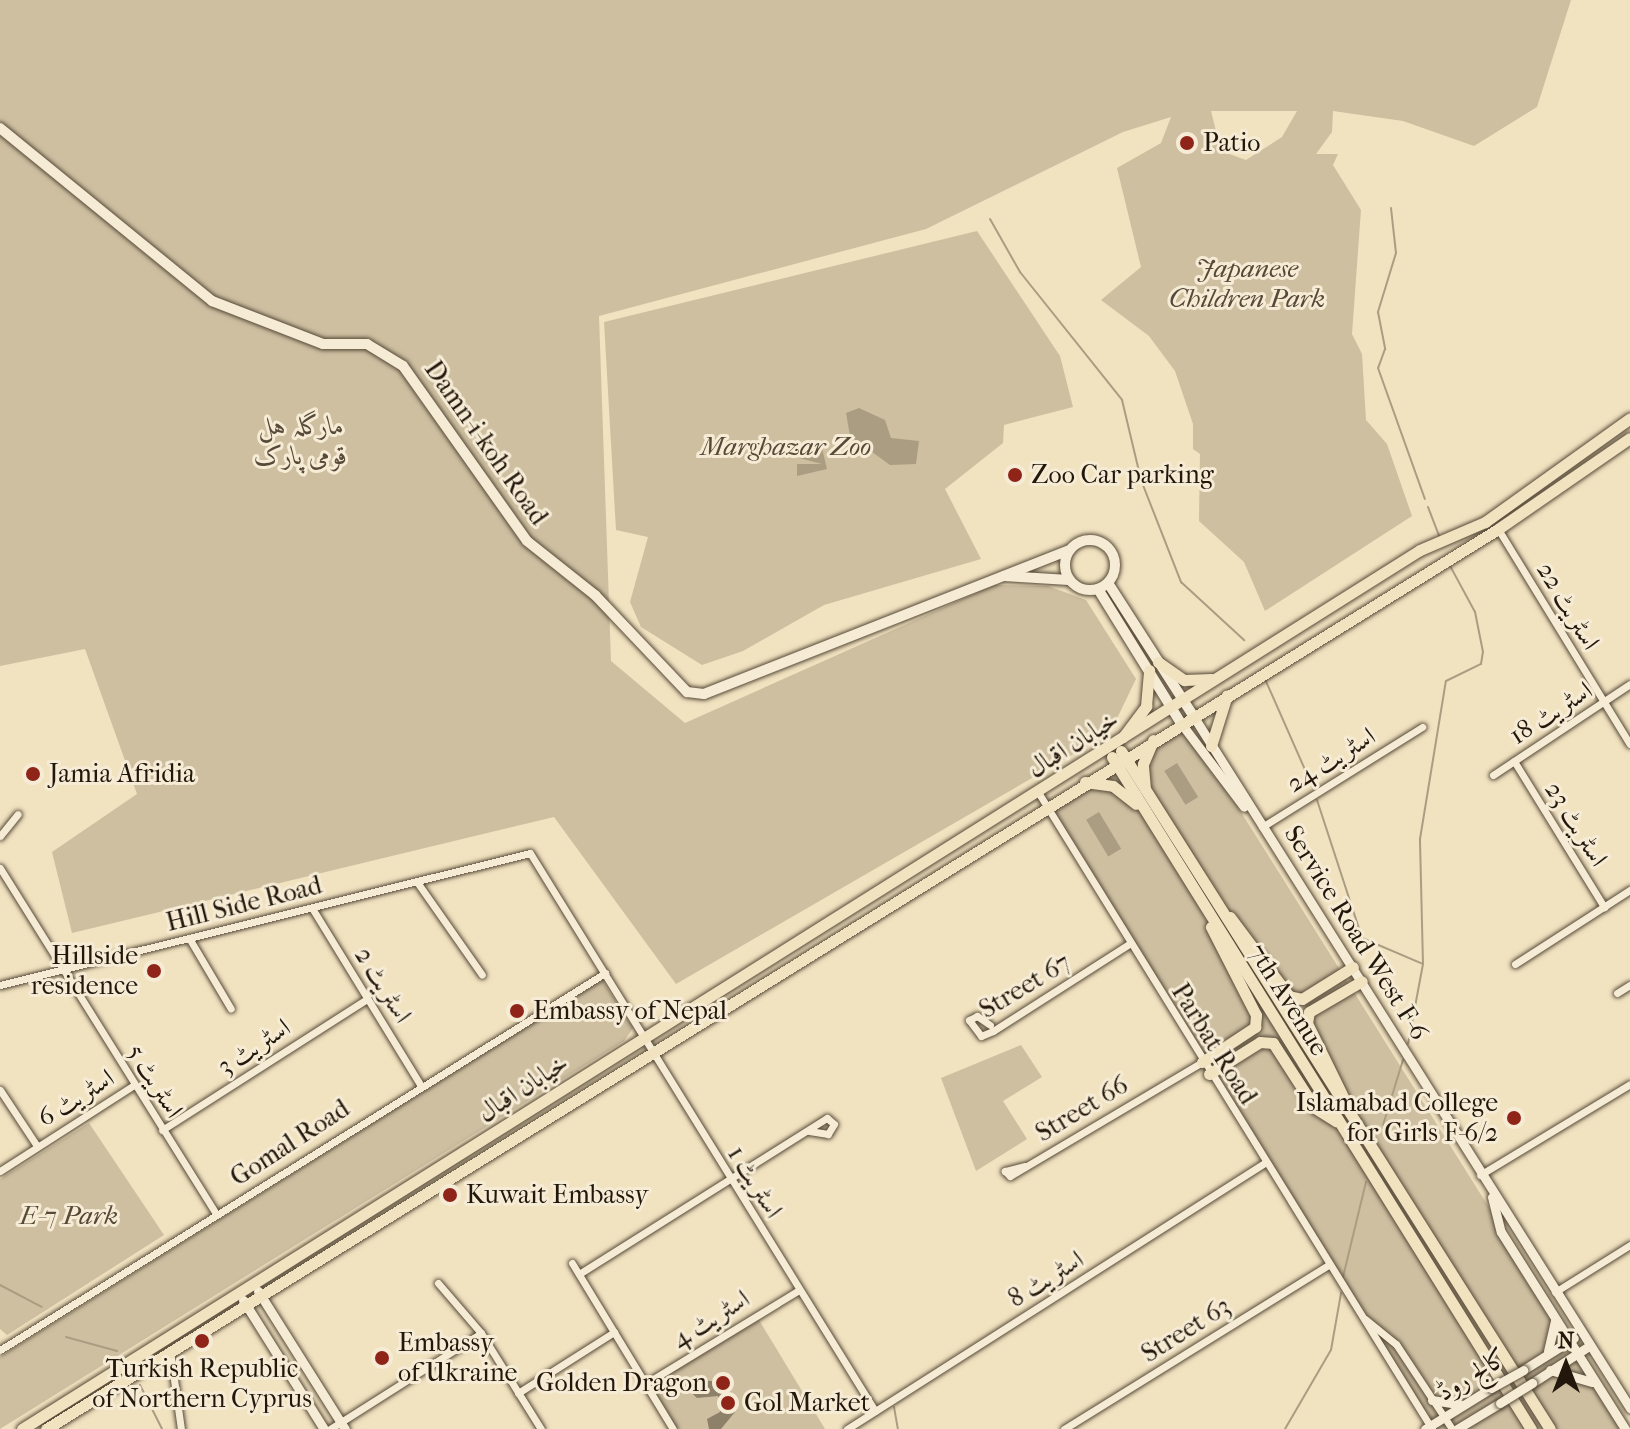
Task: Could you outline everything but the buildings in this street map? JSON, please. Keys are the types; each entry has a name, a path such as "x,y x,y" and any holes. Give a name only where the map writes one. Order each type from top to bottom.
{"main road":[{"name":"Damn-i-koh Road","path":"0,128 212,301 323,344 367,344 403,366 527,541 595,595 687,692 704,694 997,576 1070,550"},
{"name":"خیابان اقبال","path":"22,1429 252,1281 1112,747 1420,550 1485,522 1630,418"},
{"name":"خیابان اقبال","path":"48,1429 1249,677 1498,529 1630,438"},
{"path":"1069,580 1070,550 1088,540 1106,545 1115,559 1103,586"},
{"path":"997,576 1069,580 1103,586 1153,666 1180,722"},
{"path":"1153,666 1184,680 1221,676"},
{"path":"1153,666 1184,701"},
{"path":"1112,747 1146,706 1153,666"},
{"path":"1211,746 1220,705 1233,688"},
{"name":"Service Road West F-6","path":"1184,701 1192,714"},
{"path":"1145,792 1143,764 1153,739"},
{"name":"7th Avenue","path":"1112,747 1216,902 1433,1273 1531,1429"},
{"name":"7th Avenue","path":"1120,759 1143,809 1205,911 1445,1266 1550,1429"},
{"path":"1085,782 1113,786 1143,809"},
{"path":"1216,902 1250,937 1289,996 1302,999 1353,967"},
{"path":"1202,1062 1255,1027 1256,1015 1219,952 1205,911"},
{"path":"1209,1074 1260,1042 1273,1043 1315,1108 1345,1120 1345,1091 1307,1023 1309,1012 1362,981"}],"street":[{"name":"اسٹریٹ 22","path":"1498,529 1630,744"},
{"name":"اسٹریٹ 18","path":"1493,775 1630,684"},
{"name":"Service Road West F-6","path":"1192,714 1362,981 1480,1175 1630,1408"},
{"path":"1180,722 1218,780 1262,827"},
{"name":"اسٹریٹ 24","path":"1262,827 1422,727"},
{"name":"اسٹریٹ 23","path":"1514,761 1604,907"},
{"name":"Parbat Road","path":"1038,792 1429,1428"},
{"path":"0,836 18,814"},
{"name":"Hill Side Road","path":"0,985 530,853 605,973"},
{"name":"اسٹریٹ 5","path":"0,868 216,1214"},
{"path":"417,882 482,975"},
{"path":"1515,964 1630,890"},
{"name":"اسٹریٹ 2","path":"312,908 420,1084"},
{"path":"189,938 231,1009"},
{"name":"Street 67","path":"990,1025 977,1016 969,1020 981,1036 993,1031 1129,944"},
{"name":"اسٹریٹ 1","path":"605,973 731,1182 875,1411"},
{"name":"Gomal Road","path":"0,1350 420,1084 605,973"},
{"path":"1617,993 1630,985"},
{"name":"اسٹریٹ 3","path":"162,1130 367,999"},
{"name":"Street 66","path":"1025,1166 1005,1171 1010,1176 1202,1062"},
{"path":"1480,1175 1630,1084"},
{"name":"اسٹریٹ 6","path":"0,1171 134,1085"},
{"path":"0,1090 37,1146"},
{"path":"579,1274 731,1182 827,1118 834,1124 828,1134 809,1131"},
{"name":"اسٹریٹ 8","path":"847,1429 1265,1163"},
{"name":"Service Road West F-6","path":"1490,1189 1501,1232 1625,1429"},
{"path":"1555,1292 1630,1245"},
{"path":"572,1263 673,1429"},
{"name":"Street 63","path":"1064,1429 1329,1265"},
{"path":"252,1281 343,1425"},
{"path":"438,1283 481,1333 541,1429"},
{"name":"اسٹریٹ 4","path":"645,1384 799,1290"},
{"path":"237,1291 324,1429"},
{"name":"Parbat Road","path":"1361,1315 1396,1344 1455,1429"},
{"path":"1543,1357 1555,1338 1554,1316"},
{"path":"518,1393 614,1332"},
{"path":"330,1429 343,1425 481,1333"},
{"name":"کالج روڈ","path":"1429,1428 1582,1334"},
{"name":"کالج روڈ","path":"1455,1429 1472,1424 1589,1346"},
{"path":"170,1351 181,1429"},
{"path":"1550,1370 1576,1373 1597,1387"},
{"path":"1432,1400 1463,1405"}],"green space":[{"name":"مارگلہ ہل قومی پارک","path":"0,0 1571,0 1537,107 1474,146 1403,121 1333,111 1332,132 1316,154 1338,154 1333,165 1361,210 1352,334 1362,354 1366,420 1387,444 1412,516 1265,611 1244,562 1199,521 1200,454 1193,449 1193,424 1175,371 1149,336 1101,300 1141,267 1117,168 1161,143 1171,117 1123,132 926,229 599,316 611,661 685,723 994,585 1048,586 1086,600 1136,679 1110,733 676,984 554,817 72,933 52,852 137,794 85,649 0,666","holes":["1211,111 1297,111 1282,137 1246,160 1221,151"]},
{"name":"Marghazar Zoo","path":"977,231 1060,356 1073,407 1004,425 1003,443 945,489 981,559 824,605 743,651 702,665 641,627 630,602 648,537 616,530 604,322"},
{"path":"1187,726 1628,1429 1435,1429 1053,810"},
{"path":"602,980 633,1028 624,1041 0,1429 0,1357"},
{"path":"1021,1045 1042,1077 1003,1101 1027,1139 976,1171 941,1078"},
{"name":"E-7 Park","path":"89,1123 164,1235 7,1335 0,1329 0,1179"},
{"path":"756,1315 825,1429 673,1429 645,1384"}],"shaded area":[{"path":"859,408 885,420 891,438 919,441 916,464 890,465 850,436 846,413"},
{"path":"820,440 827,469 797,476 797,464 822,464 799,458 801,448"},
{"path":"1177,763 1198,797 1185,805 1164,771"},
{"path":"1099,812 1121,849 1108,857 1086,820"}],"waterway":[{"path":"1391,208 1396,253 1378,312 1385,349 1378,368 1425,499"},
{"path":"990,219 1020,272 1122,400 1141,480 1181,582 1244,640"},
{"path":"1428,507 1439,536"},
{"path":"1423,964 1420,839 1446,681 1481,664 1483,652 1475,612 1449,564"},
{"path":"1265,679 1313,788"},
{"path":"1317,800 1362,938 1423,964 1408,1044"},
{"path":"1383,1125 1403,1060"},
{"path":"1343,1277 1366,1182"},
{"path":"0,1285 42,1307"},
{"path":"1285,1429 1331,1350 1341,1293"},
{"path":"66,1337 117,1351"},
{"path":"140,1385 162,1429"},
{"path":"894,1407 898,1429"}],"place":[{"name":"Patio","path":"1187,143"},
{"name":"Zoo Car parking","path":"1015,475"},
{"name":"Jamia Afridia","path":"33,774"},
{"name":"Hillside residence","path":"154,971"},
{"name":"Embassy of Nepal","path":"517,1011"},
{"name":"Islamabad College for Girls F-6/2","path":"1514,1118"},
{"name":"Kuwait Embassy","path":"450,1195"},
{"name":"Turkish Republic of Northern Cyprus","path":"202,1341"},
{"name":"Embassy of Ukraine","path":"382,1358"},
{"name":"Golden Dragon","path":"723,1383"},
{"name":"Gol Market","path":"728,1403"}],"park label":[{"name":"Japanese Children Park","path":"1247,284"}]}
